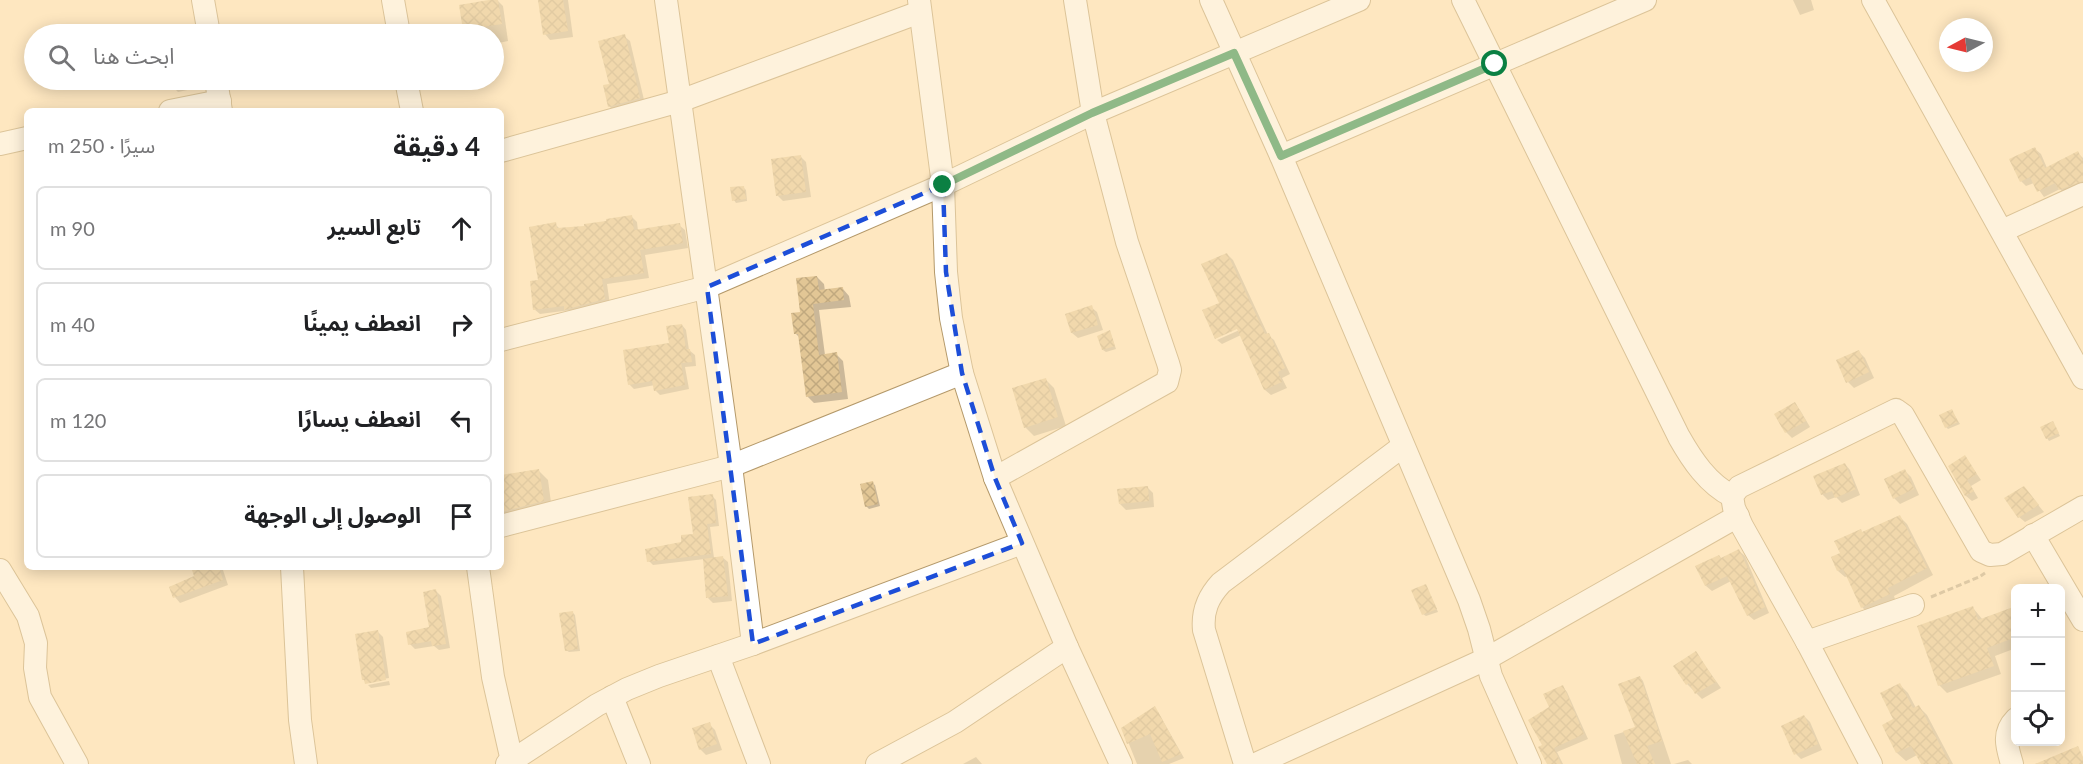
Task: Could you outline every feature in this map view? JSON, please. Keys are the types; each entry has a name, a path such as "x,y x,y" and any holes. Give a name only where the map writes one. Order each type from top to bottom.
{"street":[{"path":"203,0 207,24"},
{"path":"393,0 397,24"},
{"path":"666,0 707,287 753,644"},
{"path":"995,478 1167,382 1169,376 1168,363 1127,242 1092,113 1075,0"},
{"path":"1211,0 1281,156 1474,614 1491,676 1530,764"},
{"path":"504,339 707,287 943,185 1092,113 1359,0"},
{"path":"1463,0 1679,437 1700,468 1735,506 1871,764"},
{"path":"1281,156 1645,0"},
{"path":"1873,0 2083,378"},
{"path":"504,150 680,101 919,6 943,185 946,272 951,318 962,373 995,478 1067,647 1121,764"},
{"path":"408,90 411,108"},
{"path":"180,108 219,97"},
{"path":"0,144 24,139"},
{"path":"2002,231 2083,194"},
{"path":"504,525 731,466 962,373"},
{"path":"1256,764 1486,659 1735,506 1739,487 1896,410 1903,415 1981,551 1990,555 2002,554 2083,507"},
{"path":"1245,764 1204,630 1204,613 1210,597 1221,583 1402,446"},
{"path":"2033,535 2083,620"},
{"path":"478,570 493,677 510,763 570,722 612,697 659,676 753,644 1022,543"},
{"path":"0,570 28,616 36,643 35,668 40,697 77,764"},
{"path":"292,570 300,720 306,764"},
{"path":"1807,642 1913,605"},
{"path":"877,764 955,722 1067,647"},
{"path":"718,656 759,764"},
{"path":"612,697 639,764"},
{"path":"2011,724 2006,735 2012,764"}],"path":[{"path":"1913,605 1979,577 2002,554"}],"highlighted area":[{"path":"943,185 946,272 962,373 995,478 1022,543 753,644 707,287"}],"building":[{"path":"498,0 502,24 462,24 459,5"},
{"path":"538,0 563,0 568,31 543,35"},
{"path":"625,34 640,98 608,107 603,85 609,84 598,41"},
{"path":"2035,147 2045,168 2078,151 2083,161 2083,181 2059,190 2055,183 2037,192 2030,177 2020,182 2009,159"},
{"path":"801,155 806,192 776,196 771,159"},
{"path":"744,186 746,199 732,201 730,187"},
{"path":"632,215 634,230 680,223 683,243 640,250 644,273 602,279 605,299 564,310 564,306 533,310 530,281 538,280 529,227 556,222 557,228 584,226 584,224"},
{"path":"1227,253 1265,334 1269,333 1285,368 1278,372 1282,382 1264,390 1237,329 1215,339 1202,310 1219,303 1201,264"},
{"path":"817,276 819,290 843,287 844,300 813,304 819,355 837,352 842,392 806,397 798,334 794,334 791,313 800,312 796,278"},
{"path":"1092,305 1098,325 1071,333 1065,314"},
{"path":"682,324 686,349 690,349 692,362 681,363 685,385 654,391 652,381 628,385 623,350 669,343 666,326"},
{"path":"1110,330 1115,346 1102,350 1097,336"},
{"path":"1859,350 1869,372 1846,383 1836,360"},
{"path":"1046,378 1058,417 1024,428 1012,388"},
{"path":"1795,402 1806,421 1785,433 1774,414"},
{"path":"1952,409 1958,422 1945,428 1939,415"},
{"path":"2053,421 2059,433 2046,439 2040,427"},
{"path":"1965,455 1977,474 1967,480 1974,491 1965,496 1948,466"},
{"path":"1845,463 1856,489 1835,498 1832,491 1821,495 1813,476"},
{"path":"539,469 544,501 504,511 504,475"},
{"path":"1905,469 1914,489 1893,499 1884,479"},
{"path":"873,481 878,504 865,507 860,484"},
{"path":"1148,486 1149,501 1119,504 1117,489"},
{"path":"2024,486 2039,505 2018,518 2004,498"},
{"path":"713,494 716,523 707,524 711,554 647,562 645,549 681,542 681,535 693,534 688,497"},
{"path":"1900,515 1927,568 1888,588 1890,594 1861,608 1843,569 1837,571 1831,557 1840,553 1834,541 1861,529 1862,532"},
{"path":"1739,549 1765,607 1747,616 1727,576 1705,586 1695,566 1719,555 1721,558"},
{"path":"723,556 728,596 706,598 703,559"},
{"path":"192,570 220,570 223,580 173,598 169,587 194,576"},
{"path":"1426,584 1437,609 1422,615 1411,590"},
{"path":"436,589 446,644 432,646 431,641 408,645 406,632 429,627 423,592"},
{"path":"1973,606 1978,620 2011,608 2011,639 1987,648 1994,666 1938,686 1917,626"},
{"path":"573,611 578,649 565,651 559,613"},
{"path":"378,630 386,680 365,684 362,680 355,634"},
{"path":"1696,651 1716,682 1695,694 1689,683 1686,685 1673,666"},
{"path":"1640,676 1662,741 1647,746 1655,764 1637,764 1623,731 1635,727 1618,684"},
{"path":"1900,683 1913,708 1919,705 1950,764 1921,764 1911,746 1896,753 1882,725 1893,719 1880,693"},
{"path":"1563,685 1584,734 1554,748 1561,764 1547,764 1538,747 1542,745 1528,720 1549,707 1543,694"},
{"path":"1155,706 1181,754 1162,762 1150,734 1127,744 1121,728"},
{"path":"1804,715 1818,744 1794,755 1781,726"},
{"path":"710,722 717,744 699,750 692,728"},
{"path":"2078,746 2083,757 2083,764 2035,764"}],"route":[{"path":"943,185 1092,113 1234,53 1281,156 1495,64"}]}
